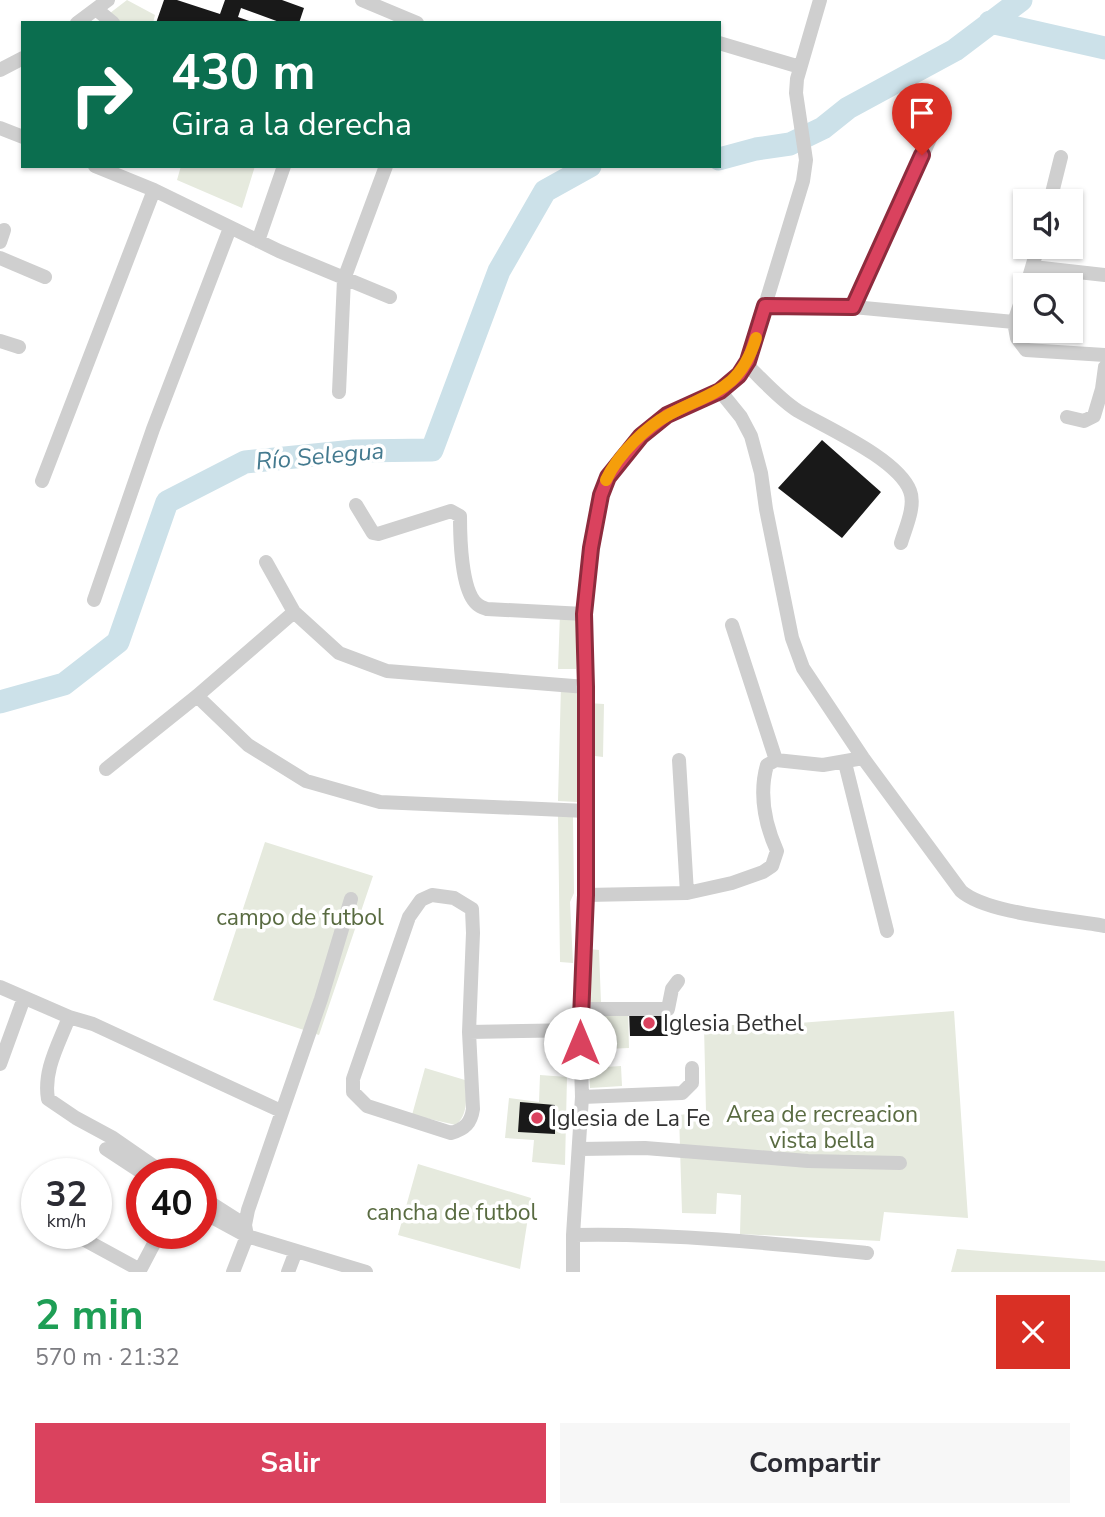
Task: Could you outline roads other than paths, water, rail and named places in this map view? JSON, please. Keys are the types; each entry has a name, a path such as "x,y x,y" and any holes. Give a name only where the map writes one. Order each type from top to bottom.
{"street":[{"path":"362,0 412,21"},
{"path":"573,1272 582,1097 580,1009 586,895 584,614 591,548 601,495 608,477 641,436 667,415 720,391 739,375 746,364 803,181 806,160 796,93 800,67 820,0"},
{"path":"79,21 102,5 112,21"},
{"path":"721,44 800,67"},
{"path":"0,70 21,59"},
{"path":"0,128 21,136"},
{"path":"853,307 934,130"},
{"path":"1053,189 1061,157"},
{"path":"100,168 154,190 258,241 390,297"},
{"path":"258,241 283,168"},
{"path":"339,392 344,279 385,168"},
{"path":"42,481 154,190"},
{"path":"94,600 153,429 230,228"},
{"path":"0,258 45,277"},
{"path":"1031,273 1035,259"},
{"path":"1033,267 1105,275"},
{"path":"765,306 853,307 1013,322"},
{"path":"0,341 19,347"},
{"path":"1021,343 1026,350 1105,355"},
{"path":"746,364 796,410 844,434 902,476 911,493 911,507 901,543"},
{"path":"1067,417 1084,421 1094,416 1105,367"},
{"path":"720,391 741,417 751,436 761,473 792,638 803,668 863,758 961,891 969,897 992,907 1105,926"},
{"path":"356,505 373,533 378,534 452,511 457,512 460,516 462,563 471,595 477,604 487,609 584,614"},
{"path":"266,562 294,612 339,653 387,671 586,687"},
{"path":"106,769 197,696 294,612"},
{"path":"732,625 776,760"},
{"path":"197,696 248,746 306,780 319,784 380,802 586,811"},
{"path":"586,895 687,892 732,883 763,872 772,866 776,851 766,826 764,775 768,765 776,760 823,765 863,758"},
{"path":"679,760 687,892"},
{"path":"845,763 887,931"},
{"path":"432,895 454,898 472,909 469,1032 473,1109 471,1119 464,1129 451,1133 367,1106 353,1092 353,1079 409,917 421,900 432,895"},
{"path":"233,1272 246,1230 248,1210 321,999 351,899"},
{"path":"580,1009 668,1009 672,989 678,981"},
{"path":"0,987 69,1017 93,1024 281,1111"},
{"path":"0,1064 24,998"},
{"path":"69,1017 48,1069 48,1099 142,1158"},
{"path":"469,1032 580,1030"},
{"path":"582,1097 682,1093 692,1083 692,1068"},
{"path":"580,1149 645,1148 808,1161 900,1163"},
{"path":"106,1149 126,1162"},
{"path":"217,1209 246,1230"},
{"path":"217,1218 296,1251 366,1272"},
{"path":"573,1234 682,1236 867,1254"},
{"path":"101,1249 140,1271 151,1249"},
{"path":"288,1272 296,1251"}],"waterway":[{"name":"Río Selegua","path":"721,158 790,144 823,128 848,108 955,50 1021,0"},
{"path":"990,22 1105,48"},
{"name":"Río Selegua","path":"0,702 64,684 118,642 167,502 245,462 354,451 432,450 499,271 545,191 586,168"}],"place":[{"name":"Iglesia Bethel","path":"649,1023"},
{"name":"Iglesia de La Fe","path":"537,1118"}],"park label":[{"name":"campo de futbol","path":"300,917"},
{"name":"Area de recreacion vista bella","path":"822,1127"},
{"name":"cancha de futbol","path":"452,1212"}]}
